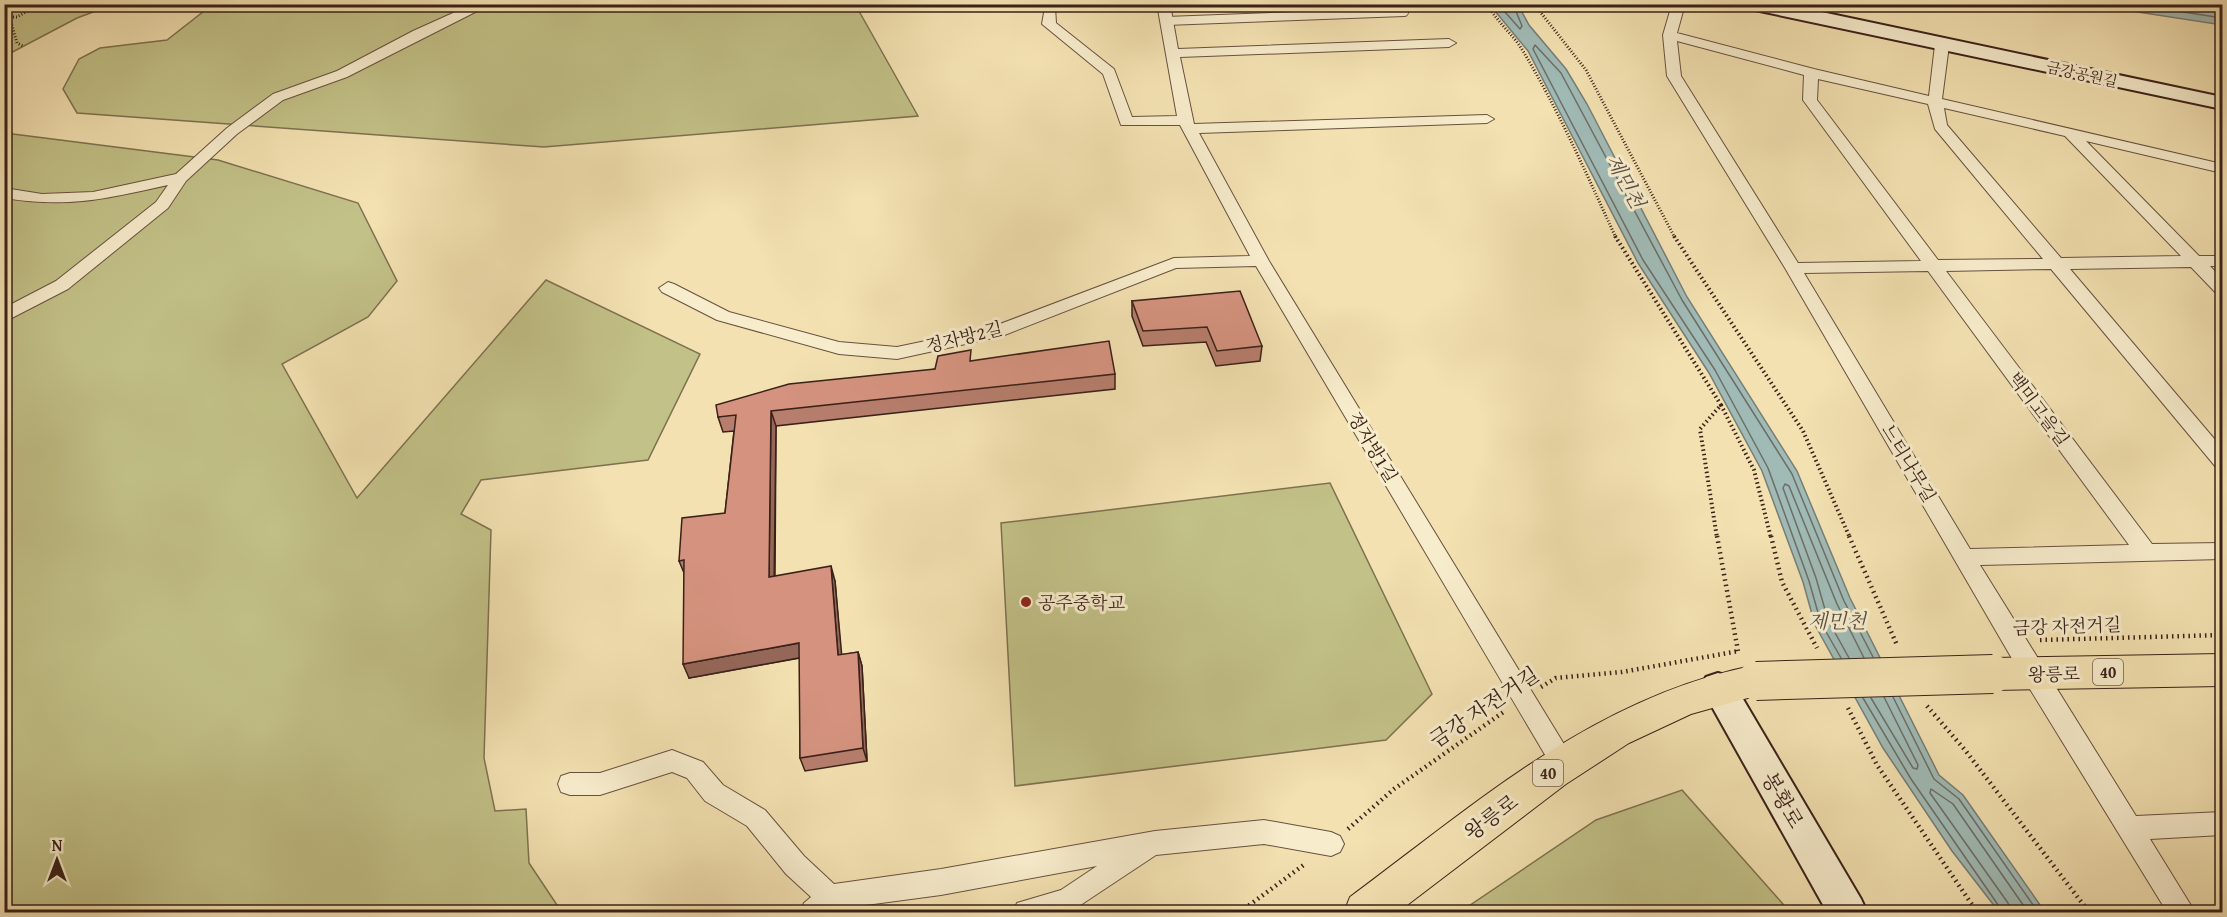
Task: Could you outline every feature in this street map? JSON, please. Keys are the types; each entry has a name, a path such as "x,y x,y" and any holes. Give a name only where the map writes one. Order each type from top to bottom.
{"main road":[{"name":"금강공원길","path":"1755,4 2223,103"},
{"name":"왕릉로","path":"1365,912 1563,762 1641,715 1718,687 1747,661 1993,674 2223,670"},
{"name":"봉황로","path":"1718,687 1848,912"}],"street":[{"path":"4,316 62,285 162,205 181,178 232,131 278,97 342,74 418,34 485,4"},
{"name":"느티나무길","path":"1679,4 1670,35 1674,76 1793,268 2033,674 2182,912"},
{"path":"1050,10 1049,24 1109,72 1125,122 1187,125 1487,119"},
{"name":"정자방1길","path":"1164,13 1187,125 1261,261 1563,762"},
{"path":"1670,35 1811,73 2223,168"},
{"path":"1172,53 1449,43"},
{"path":"1942,45 1935,101 1940,126 2223,461"},
{"name":"백미고을길","path":"1811,73 1810,100 2146,552"},
{"path":"2070,133 2223,289"},
{"path":"4,193 42,199 93,197 181,178"},
{"name":"정자방2길","path":"668,288 723,316 839,348 897,353 996,332 1174,264 1261,261"},
{"path":"1793,268 2223,261"},
{"path":"1964,557 2223,551"},
{"path":"570,784 600,784 672,761 694,770 714,793 756,818 795,865 821,905 1155,843 1264,832 1331,844"},
{"path":"2129,828 2223,823"},
{"path":"1026,912 1067,901 1155,843"}],"lane":[{"path":"1164,13 1404,12"}],"path":[{"path":"4,9 18,4"},
{"path":"4,17 10,19 31,9 26,4"},
{"path":"1487,4 1495,18 1522,49 1576,150 1618,242 1722,405 1700,429 1706,486 1747,661"},
{"path":"1534,4 1586,70 1675,238 1803,431 1877,604 1901,653"},
{"path":"10,19 17,43 23,45"},
{"name":"금강 자전거길","path":"2014,641 2223,635"},
{"name":"금강 자전거길","path":"1240,912 1331,844 1394,789 1556,678 1747,661"},
{"path":"1926,703 1931,713 1965,750 2090,912"}],"shaded area":[{"path":"5,4 112,5 77,18 5,56"},
{"path":"855,4 918,116 544,147 77,113 63,89 79,59 100,48 167,40 204,11 207,5"},
{"path":"5,133 218,160 358,203 397,281 368,317 282,364 357,498 546,280 700,354 648,460 481,480 461,514 491,530 484,758 495,811 526,809 529,863 559,908 559,912 5,912"},
{"path":"1330,483 1432,694 1386,740 1015,786 1001,523"},
{"path":"1682,790 1790,912 1460,912 1596,820"}],"water":[{"name":"제민천","path":"1490,5 1518,5 1529,25 1566,69 1587,104 1687,297 1797,471 1850,598 1939,775 1963,795 2045,912 1999,912 1952,851 1883,748 1815,625 1803,582 1762,471 1709,373 1638,263 1528,51"},
{"path":"2092,5 2222,5 2222,25"}],"building":[{"path":"1240,291 1262,346 1217,351 1207,327 1143,331 1132,301"},
{"path":"1109,341 1115,374 771,411 769,577 831,566 838,655 858,652 863,748 800,758 799,643 683,664 684,560 679,561 682,518 725,513 736,415 718,417 716,405 789,384 935,369 938,356 971,350 970,361"}],"place":[{"name":"공주중학교","path":"1026,602"}]}
